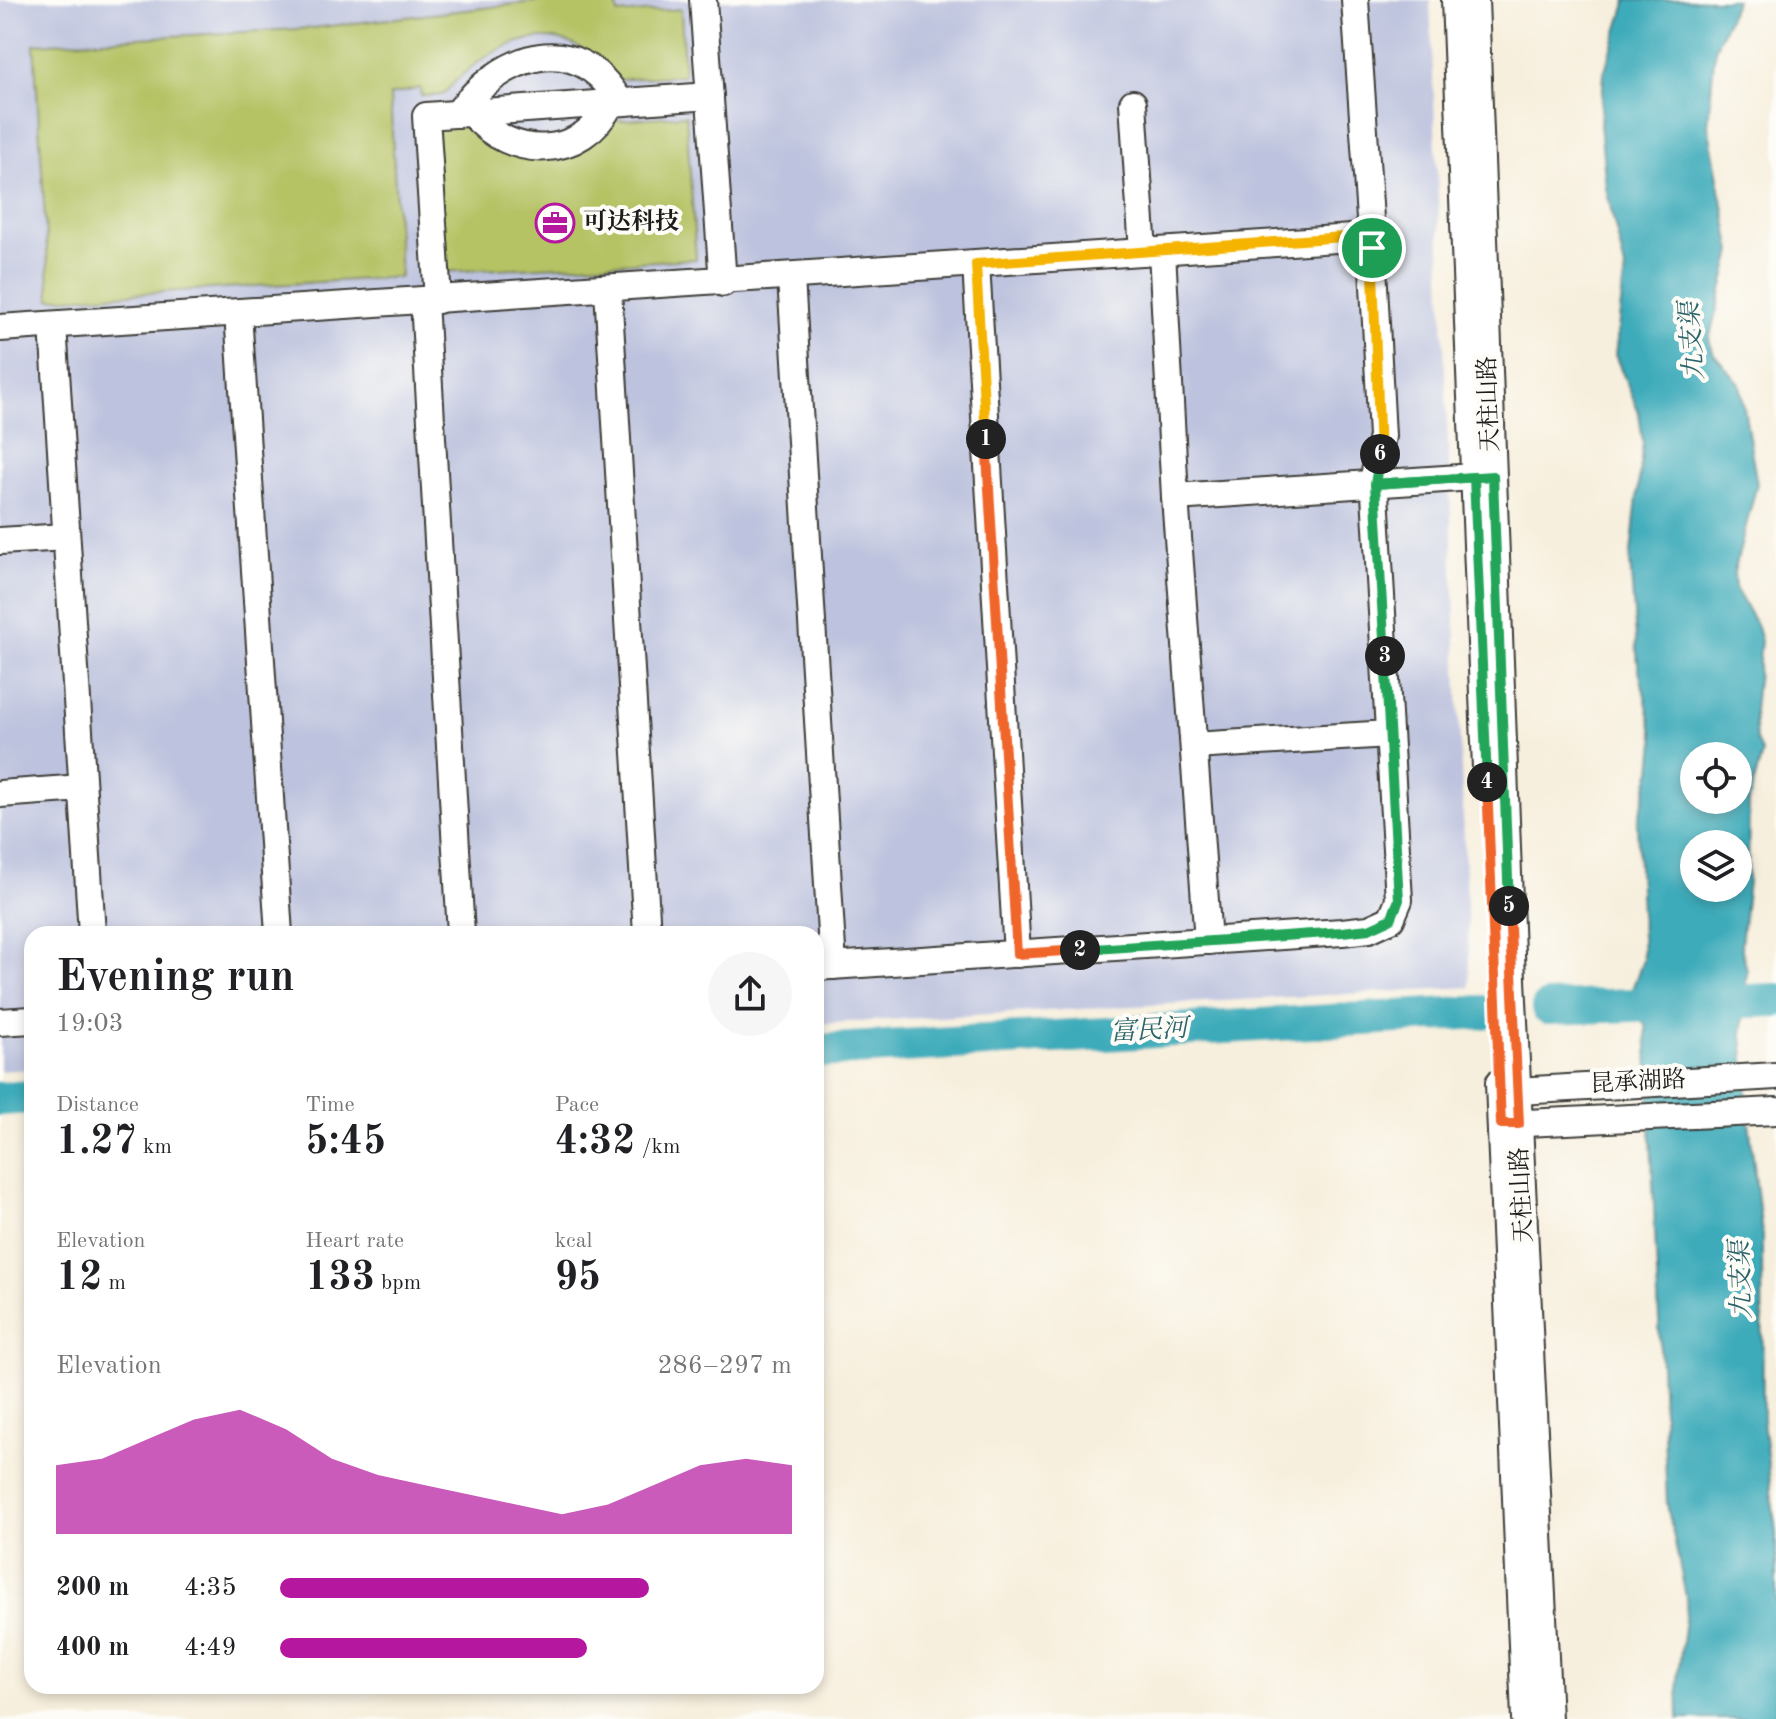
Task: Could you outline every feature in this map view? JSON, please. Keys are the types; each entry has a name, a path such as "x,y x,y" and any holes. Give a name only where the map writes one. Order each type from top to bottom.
{"street":[{"path":"703,0 723,283"},
{"path":"824,967 1342,932 1369,929 1391,919 1399,900 1375,484 1382,436 1355,0"},
{"name":"天柱山路","path":"1455,0 1484,476"},
{"name":"天柱山路","path":"1475,0 1484,476 1508,1091 1548,1719"},
{"path":"464,114 485,81 505,68 538,56 574,61 594,70 608,81 616,103"},
{"path":"461,926 431,301 426,116 710,96"},
{"path":"464,114 517,146 556,145 589,133 616,103"},
{"path":"1133,103 1152,251 1175,497 1208,941"},
{"path":"0,328 723,283 1357,236 1367,237 1372,248"},
{"path":"976,264 1017,954"},
{"path":"791,278 822,926"},
{"path":"608,290 647,926"},
{"path":"238,313 278,926"},
{"path":"53,325 91,926"},
{"path":"1175,497 1484,476"},
{"path":"0,541 66,537"},
{"path":"1194,746 1389,734"},
{"path":"0,794 82,788"},
{"path":"0,1022 24,1020"},
{"name":"昆承湖路","path":"1508,1091 1770,1076"},
{"name":"昆承湖路","path":"1510,1124 1771,1111"},
{"name":"天柱山路","path":"1510,1124 1525,1719"}],"shaded area":[{"path":"0,0 1430,0 1470,987 824,1024 824,926 24,926 24,1070 0,1071"}],"green space":[{"path":"550,0 616,0 618,14 681,9 684,75 616,80 593,57 570,43 550,38 530,39 491,54 473,66 443,95 421,96 420,88 390,95 400,277 50,299 34,44 313,28"},
{"path":"686,115 696,259 441,272 431,124 460,122 499,151 567,147 608,121"}],"water":[{"name":"九支渠","path":"1627,0 1736,0 1715,49 1708,125 1732,252 1709,340 1714,354 1740,384 1757,484 1734,572 1735,588 1756,624 1761,641 1754,711 1756,740 1762,754 1752,791 1752,742 1680,742 1680,814 1749,814 1749,830 1680,830 1680,902 1746,902 1741,945 1747,970 1742,1035 1762,1234 1763,1419 1776,1534 1776,1719 1679,1719 1678,1675 1687,1602 1667,1504 1646,1025 1626,1005 1643,960 1637,823 1652,769 1655,741 1638,665 1630,562 1643,442 1639,413 1615,355 1625,269 1606,188 1600,124 1604,73"}],"waterway":[{"name":"富民河","path":"1548,1008 1776,1000"},
{"name":"富民河","path":"824,1051 1483,1012"},
{"name":"富民河","path":"0,1099 24,1098"}],"place":[{"name":"可达科技","path":"555,223"}],"route":[{"path":"1372,248 1367,237 1357,236 976,264 1017,954 1342,932 1369,929 1391,919 1399,900 1375,484 1474,477 1501,1124 1519,1124 1493,476 1474,477 1375,484 1382,436 1372,248"}]}
